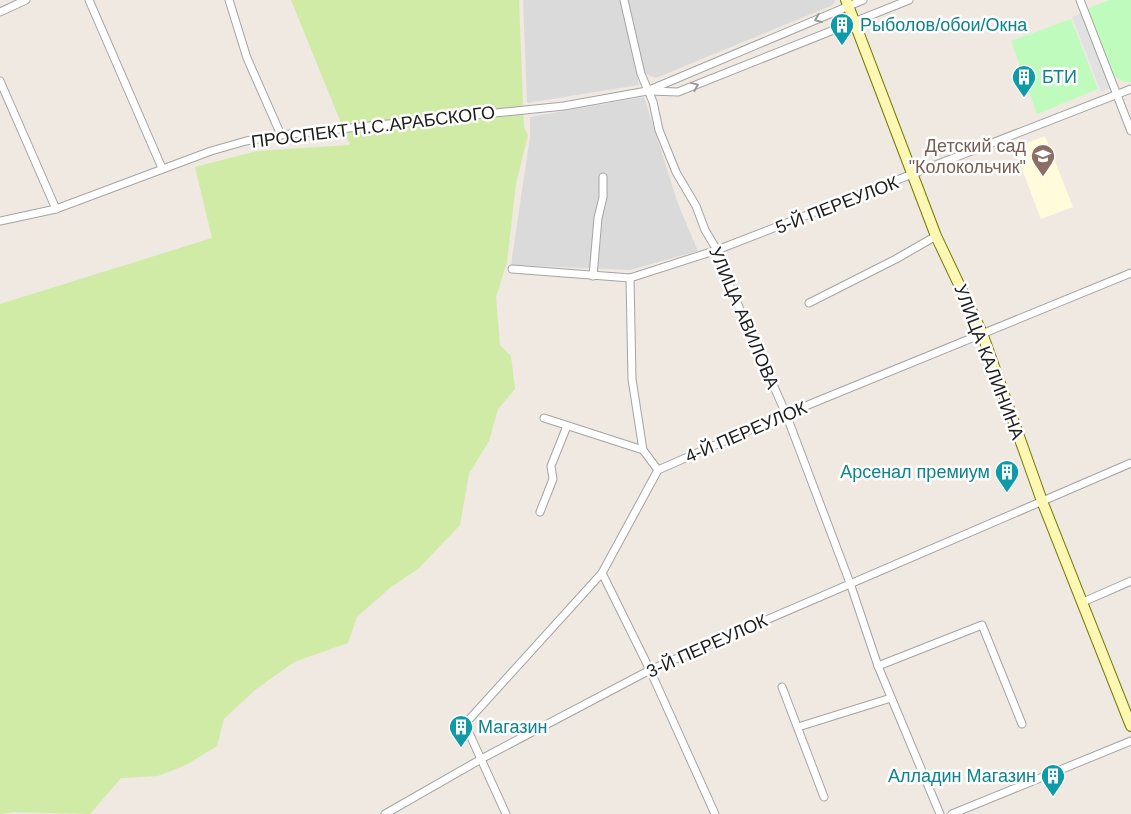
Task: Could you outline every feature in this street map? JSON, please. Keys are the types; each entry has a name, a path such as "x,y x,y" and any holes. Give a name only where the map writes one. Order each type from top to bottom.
{"main road":[{"name":"УЛИЦА КАЛИНИНА","path":"847,3 936,236 982,334 1042,502 1131,726"}],"street":[{"path":"0,12 26,0"},
{"path":"89,0 162,168"},
{"path":"229,0 248,58 281,135"},
{"name":"УЛИЦА АВИЛОВА","path":"624,0 638,65 676,172 696,206 705,230 717,250 720,264 786,414 850,583 878,666 940,814"},
{"path":"648,91 847,3 863,0"},
{"path":"648,91 678,92 909,0"},
{"path":"1080,0 1131,131"},
{"path":"0,81 56,209"},
{"name":"5-Й ПЕРЕУЛОК","path":"512,269 630,278 717,250 914,175 1131,89"},
{"name":"ПРОСПЕКТ Н.С.АРАБСКОГО","path":"0,222 56,209 162,168 246,141 281,135 564,106 648,91"},
{"path":"593,276 604,177"},
{"path":"809,303 936,236"},
{"name":"4-Й ПЕРЕУЛОК","path":"658,470 786,414 1131,273"},
{"path":"506,814 483,758 465,724 602,574 658,470 643,450 632,379 630,278"},
{"path":"544,418 643,450"},
{"path":"540,512 553,479 551,466 567,426"},
{"name":"3-Й ПЕРЕУЛОК","path":"385,814 483,758 650,670 1131,463"},
{"path":"602,574 650,670 716,814"},
{"path":"1082,602 1131,581"},
{"path":"878,666 982,625 1022,724"},
{"path":"782,687 824,797"},
{"path":"798,727 891,698"},
{"path":"952,814 1131,741"}],"shaded area":[{"path":"523,0 620,0 639,85 527,103"},
{"path":"628,0 835,0 833,5 656,78 644,73"},
{"path":"1082,13 1111,88 1101,92 1072,17"},
{"path":"644,97 678,204 698,251 630,270 511,265 530,136 530,117"},
{"name":"Детский сад \"Колокольчик\"","path":"1045,136 1073,207 1041,219 1014,148"}],"green space":[{"path":"291,0 519,0 524,127 528,135 516,184 507,262 496,297 500,345 511,356 515,389 498,409 489,441 469,474 460,525 419,568 391,587 357,617 348,643 294,662 255,690 224,719 217,746 186,765 158,776 121,778 90,814 13,812 0,814 0,304 212,238 195,167 257,151 350,145"},
{"path":"1109,0 1131,0 1131,82 1124,82 1113,75 1087,9"},
{"path":"1071,19 1098,89 1037,114 1011,41"}],"place":[{"name":"Рыболов/обои/Окна","path":"842,46"},
{"name":"БТИ","path":"1024,98"},
{"name":"Детский сад \"Колокольчик\"","path":"1043,177"},
{"name":"Арсенал премиум","path":"1007,493"},
{"name":"Магазин","path":"461,748"},
{"name":"Алладин Магазин","path":"1053,797"}]}
